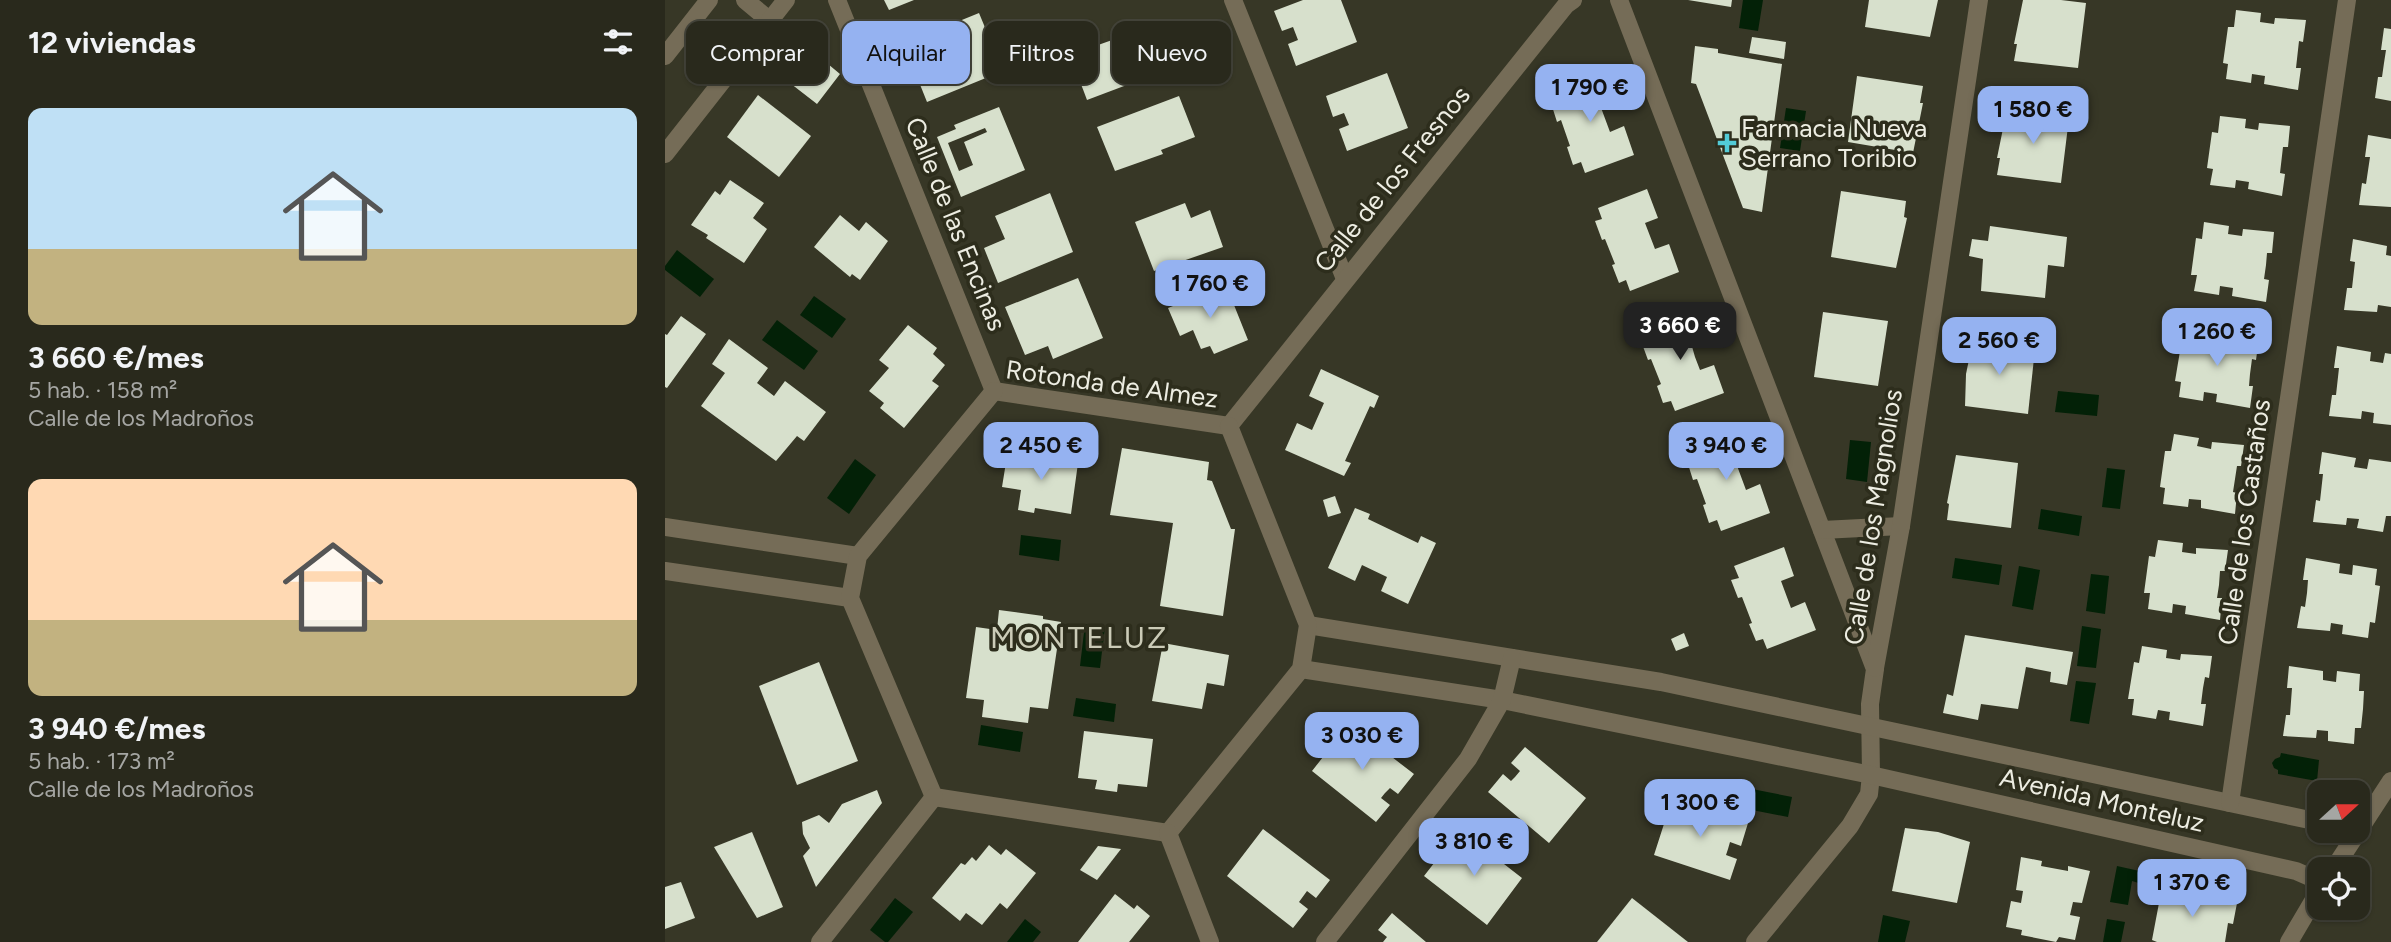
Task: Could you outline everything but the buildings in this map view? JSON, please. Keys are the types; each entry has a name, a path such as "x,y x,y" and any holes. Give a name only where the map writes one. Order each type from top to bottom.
{"street":[{"path":"665,57 709,0"},
{"path":"745,0 769,20"},
{"path":"665,154 786,0"},
{"name":"Calle de las Encinas","path":"837,0 994,391"},
{"path":"1233,0 1345,279"},
{"name":"Calle de los Fresnos","path":"1229,426 1566,5 1573,0"},
{"path":"1619,0 1875,669"},
{"name":"Calle de los Magnolios","path":"1870,725 1875,669 1901,526 1979,0"},
{"name":"Calle de los Castaños","path":"2230,803 2347,0"},
{"name":"Rotonda de Almez","path":"850,598 858,556 994,391 1229,426 1308,625"},
{"path":"1822,530 1901,526"},
{"path":"665,527 858,556"},
{"path":"665,571 850,598 934,797"},
{"path":"1168,833 1301,669 1308,625"},
{"name":"Avenida Monteluz","path":"1308,625 1661,682 2307,819"},
{"path":"1325,942 1468,759 1503,700 1512,657"},
{"name":"Avenida Monteluz","path":"1301,669 1503,700 1871,775 2297,871 2307,876"},
{"path":"1755,942 1850,826 1869,794 1870,725"},
{"path":"2370,813 2391,781"},
{"path":"934,797 1168,833"},
{"path":"820,942 934,797"},
{"path":"1168,833 1210,942"},
{"path":"2289,942 2307,911"}],"shaded area":[{"path":"1743,0 1763,0 1758,31 1739,28"},
{"path":"1786,108 1806,111 1800,151 1780,148"},
{"path":"677,250 714,279 700,297 665,270"},
{"path":"814,296 846,319 832,338 800,315"},
{"path":"777,320 818,351 804,370 762,340"},
{"path":"2058,391 2099,395 2097,416 2055,412"},
{"path":"1850,440 1871,442 1867,482 1846,479"},
{"path":"855,459 876,475 849,514 827,498"},
{"path":"2107,468 2125,470 2120,509 2102,507"},
{"path":"2041,509 2082,516 2079,536 2038,529"},
{"path":"1021,535 1061,540 1059,561 1019,555"},
{"path":"1955,558 2002,565 1999,585 1952,578"},
{"path":"2019,566 2040,570 2033,610 2012,606"},
{"path":"2091,574 2109,576 2105,614 2086,611"},
{"path":"1085,624 1105,627 1100,668 1080,666"},
{"path":"2082,626 2101,629 2096,668 2077,666"},
{"path":"2076,681 2096,683 2089,724 2070,721"},
{"path":"1076,698 1116,704 1114,722 1073,716"},
{"path":"981,725 1023,732 1020,752 978,745"},
{"path":"2281,753 2319,760 2317,780 2278,774 2272,763"},
{"path":"1752,789 1792,797 1788,817 1747,809"},
{"path":"2117,866 2144,872 2142,884 2132,881 2128,905 2110,902"},
{"path":"895,898 913,912 888,942 885,942 870,930"},
{"path":"1883,915 1910,921 1905,942 1878,942"},
{"path":"1025,919 1041,932 1033,942 1007,942"},
{"path":"2107,919 2125,922 2121,942 2103,942"}],"place":[{"name":"Farmacia Nueva Serrano Toribio","path":"1727,143"}],"district":[{"name":"MONTELUZ","path":"1079,638"}]}
